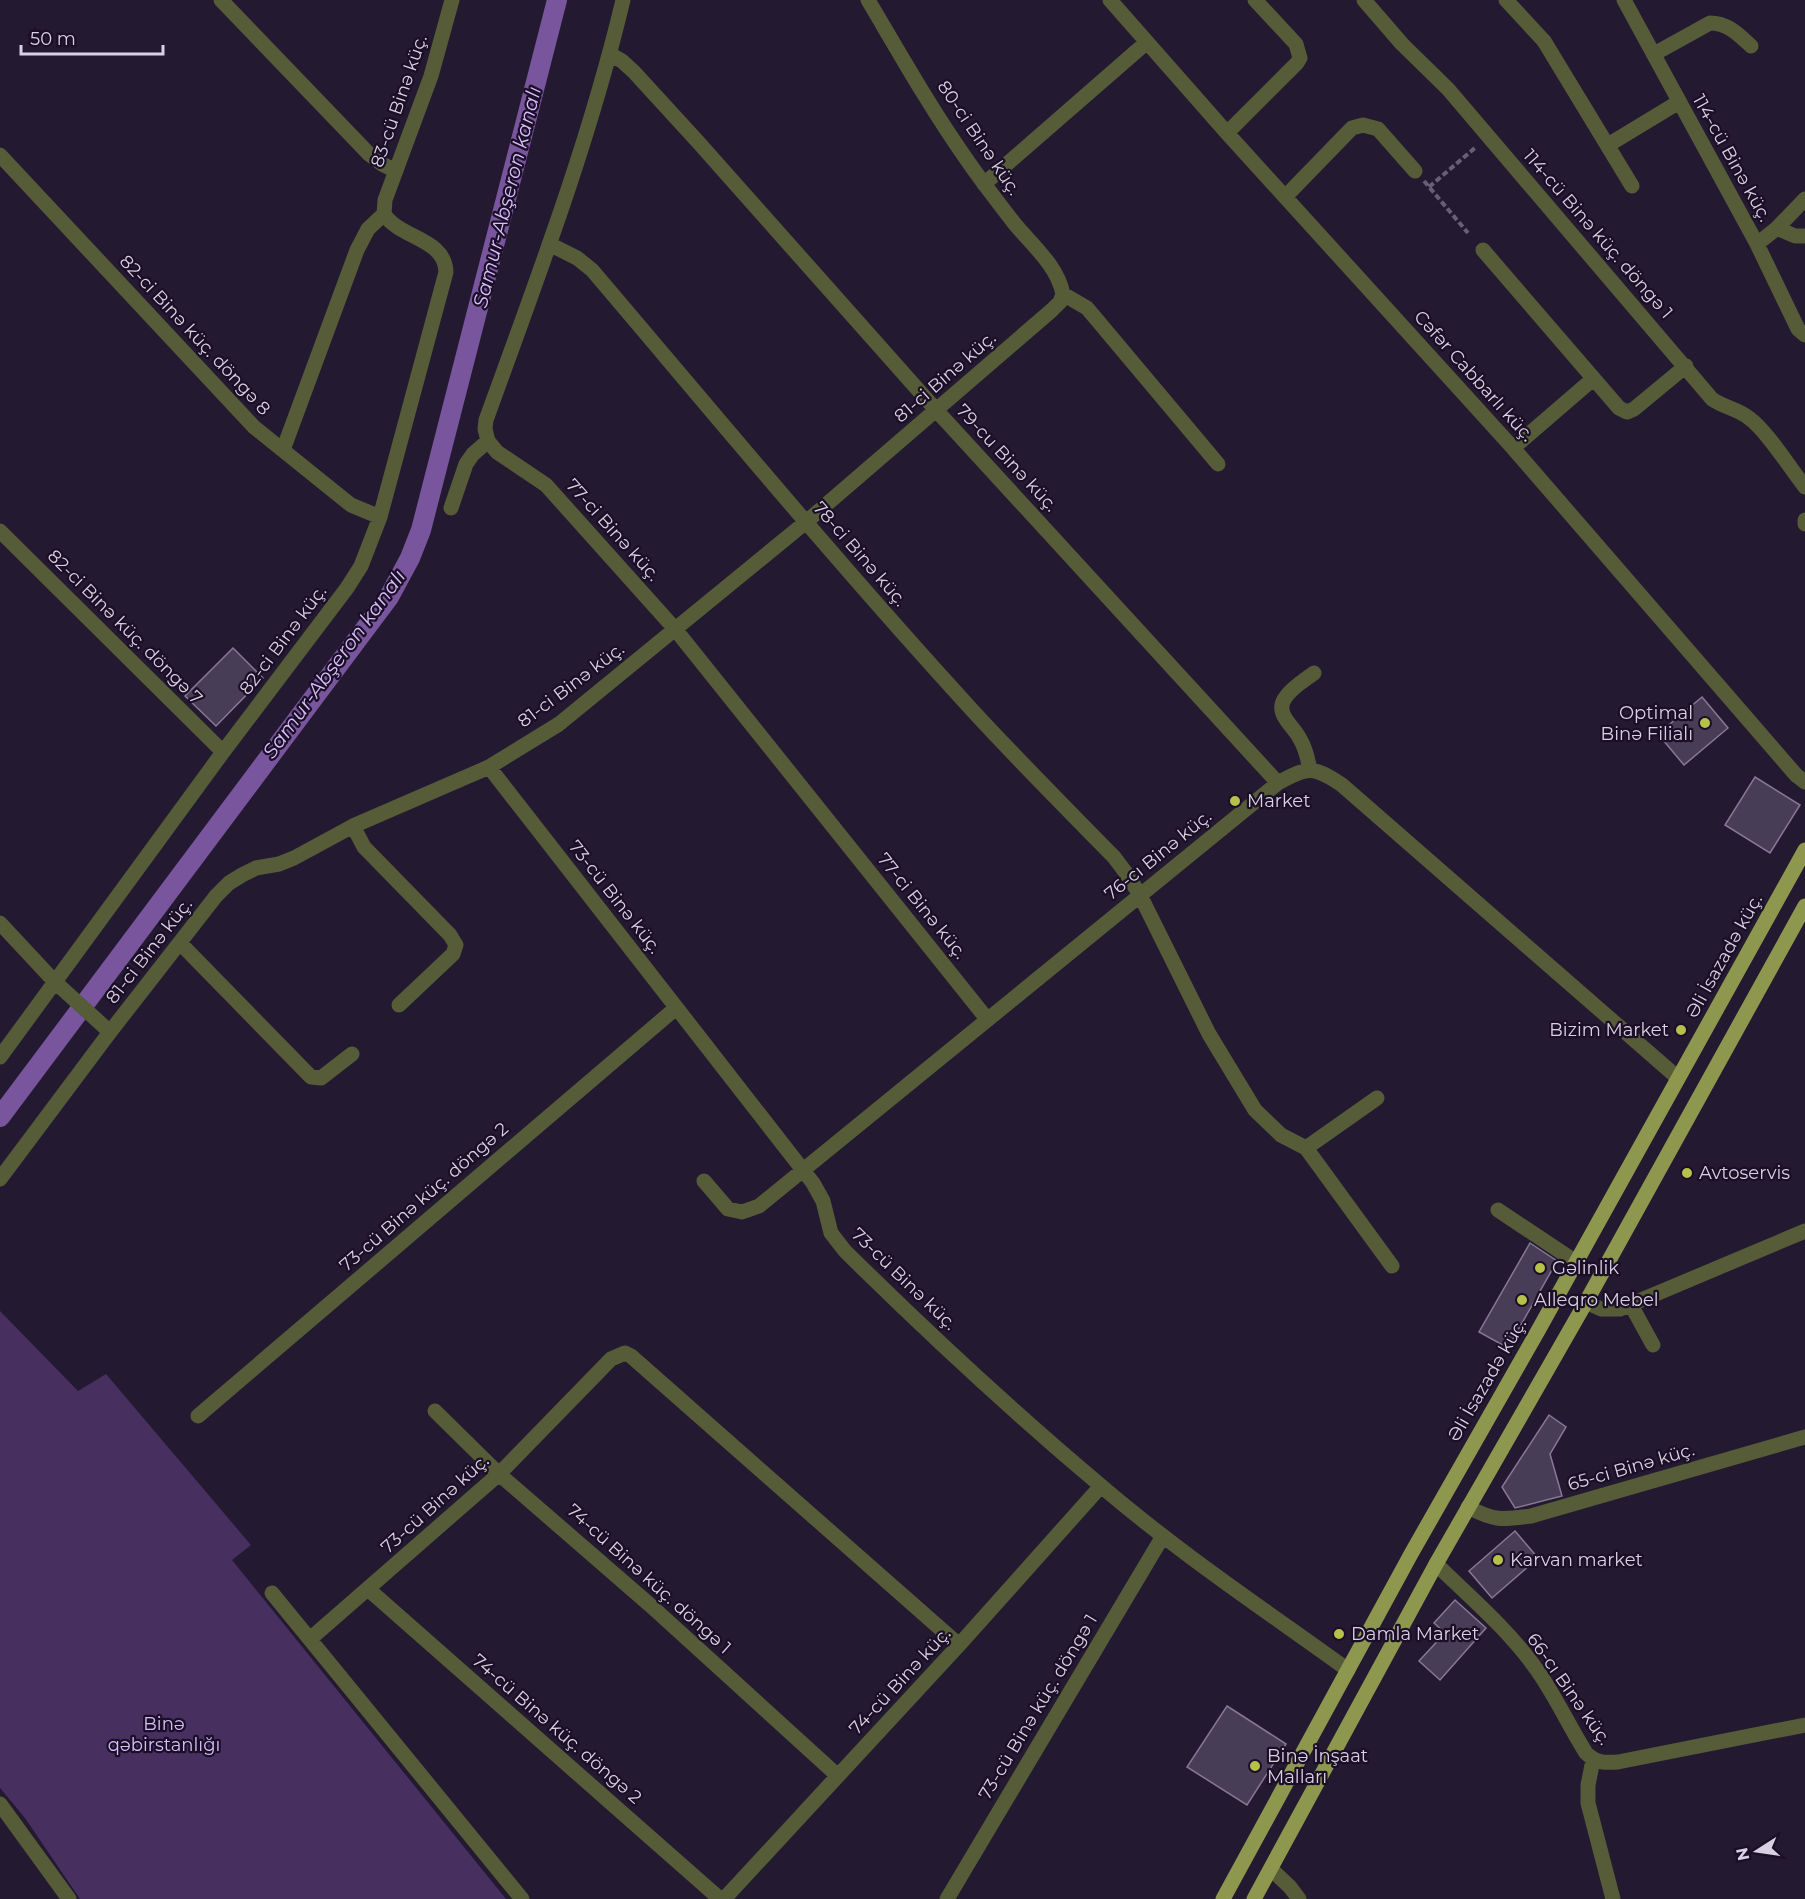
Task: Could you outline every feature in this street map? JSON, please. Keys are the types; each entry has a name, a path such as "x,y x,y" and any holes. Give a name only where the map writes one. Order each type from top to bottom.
{"main road":[{"name":"Əli İsazadə küç.","path":"1223,1899 1411,1554 1805,850"},
{"path":"1254,1899 1436,1564 1586,1302 1805,906"},
{"path":"1515,1370 1538,1385"}],"street":[{"path":"221,0 369,154 396,171"},
{"name":"83-cü Binə küç.","path":"384,214 385,200 432,76 452,0"},
{"path":"450,508 466,464 473,454 488,441 485,429 486,420 549,244 610,54 623,0"},
{"name":"80-ci Binə küç.","path":"868,0 935,113 984,184 1053,270 1060,281 1063,294"},
{"name":"Cəfər Cabbarlı küç.","path":"1110,0 1227,133 1513,448 1796,775 1805,782"},
{"path":"1227,133 1300,58 1296,44 1255,0"},
{"name":"114-cü Binə küç. döngə 1","path":"1364,0 1402,44 1448,89 1712,399 1754,422 1805,487"},
{"path":"1506,0 1544,41 1632,186"},
{"name":"114-cü Binə küç.","path":"1624,0 1757,244 1798,329 1805,335"},
{"path":"1654,54 1710,23 1719,23 1731,29 1751,46"},
{"path":"984,184 1147,42"},
{"name":"79-cu Binə küç.","path":"610,54 634,72 699,142 936,410 1278,783"},
{"path":"1608,145 1679,102"},
{"path":"1285,197 1352,129 1363,125 1378,129 1415,171"},
{"name":"82-ci Binə küç. döngə 8","path":"0,155 254,428 351,505 380,518"},
{"path":"1757,244 1805,200"},
{"path":"283,450 357,250 368,229 384,214"},
{"name":"82-ci Binə küç.","path":"0,1057 223,752 347,588 365,557 380,518 446,272 446,263 438,251 392,223 384,214"},
{"path":"1777,228 1795,236 1805,236"},
{"name":"78-ci Binə küç.","path":"549,244 578,258 592,270 806,522 973,711 1114,857 1140,895 1209,1034 1254,1110 1281,1135 1306,1148"},
{"path":"1484,250 1619,408 1627,412 1634,409 1686,366"},
{"path":"1063,294 1087,308 1218,464"},
{"name":"81-ci Binə küç.","path":"0,1179 110,1032 216,896 229,883 256,868 279,864 294,858 352,826 489,766 559,724 806,522 1052,310 1060,302 1063,294"},
{"path":"1513,448 1593,379"},
{"name":"77-ci Binə küç.","path":"488,441 497,452 546,485 675,628 987,1019"},
{"name":"82-ci Binə küç. döngə 7","path":"0,531 223,752"},
{"path":"1314,673 1285,697 1282,705 1283,716 1300,737 1310,770 1323,772 1342,785 1678,1078"},
{"name":"73-cü Binə küç.","path":"489,766 820,1194 831,1233 845,1251 985,1384 1101,1486 1163,1536 1348,1670"},
{"name":"76-cı Binə küç.","path":"704,1181 728,1209 742,1212 759,1206 1278,783 1297,772 1310,770"},
{"path":"352,826 364,847 450,935 456,945 453,954 399,1005"},
{"path":"0,923 55,982 110,1032"},
{"path":"180,943 311,1077 321,1078 352,1054"},
{"name":"73-cü Binə küç. döngə 2","path":"198,1416 676,1008"},
{"path":"1377,1098 1306,1148 1392,1266"},
{"path":"1498,1210 1576,1262"},
{"path":"1586,1302 1601,1310 1620,1309 1805,1231"},
{"path":"1631,1305 1653,1345"},
{"name":"73-cü Binə küç.","path":"310,1639 499,1473 611,1359 625,1353 959,1645"},
{"name":"74-cü Binə küç. döngə 1","path":"435,1411 499,1473 650,1605 838,1776"},
{"name":"65-ci Binə küç.","path":"1468,1507 1485,1516 1503,1520 1531,1516 1805,1437"},
{"name":"74-cü Binə küç.","path":"724,1899 959,1645 1101,1486"},
{"name":"73-cü Binə küç. döngə 1","path":"946,1899 1163,1536"},
{"name":"66-cı Binə küç.","path":"1436,1564 1487,1613 1524,1653 1554,1695 1586,1753 1593,1760 1603,1763 1618,1762 1805,1725"},
{"name":"74-cü Binə küç. döngə 2","path":"368,1589 720,1899"},
{"path":"272,1593 522,1899"},
{"path":"1593,1760 1588,1785 1588,1803 1613,1899"},
{"path":"0,1804 69,1899"},
{"path":"1271,1869 1299,1899"}],"path":[{"path":"1429,187 1488,136"},
{"path":"1415,171 1468,233"}],"green space":[{"name":"Binə qəbirstanlığı","path":"0,1311 78,1391 106,1374 251,1545 232,1560 506,1899 80,1899 25,1818 0,1788"}],"building":[{"path":"233,648 263,678 216,726 185,696"},
{"path":"1702,697 1728,728 1684,765 1658,734"},
{"path":"1755,777 1800,805 1770,853 1725,825"},
{"path":"1530,1243 1557,1261 1508,1348 1479,1332"},
{"path":"1549,1415 1566,1427 1550,1454 1562,1496 1515,1508 1502,1487"},
{"path":"1515,1531 1538,1558 1492,1598 1469,1571"},
{"path":"1455,1600 1486,1628 1440,1680 1419,1661 1445,1633 1434,1623"},
{"path":"1227,1706 1286,1744 1247,1805 1187,1767"}],"waterway":[{"name":"Samur-Abşeron kanalı","path":"0,1117 389,597 410,558 421,530 557,0"}],"place":[{"name":"Optimal Binə Filialı","path":"1705,723"},
{"name":"Market","path":"1235,801"},
{"name":"Bizim Market","path":"1681,1030"},
{"name":"Avtoservis","path":"1687,1173"},
{"name":"Gəlinlik","path":"1540,1268"},
{"name":"Alleqro Mebel","path":"1522,1300"},
{"name":"Karvan market","path":"1498,1560"},
{"name":"Damla Market","path":"1339,1634"},
{"name":"Binə İnşaat Malları","path":"1255,1766"}]}
